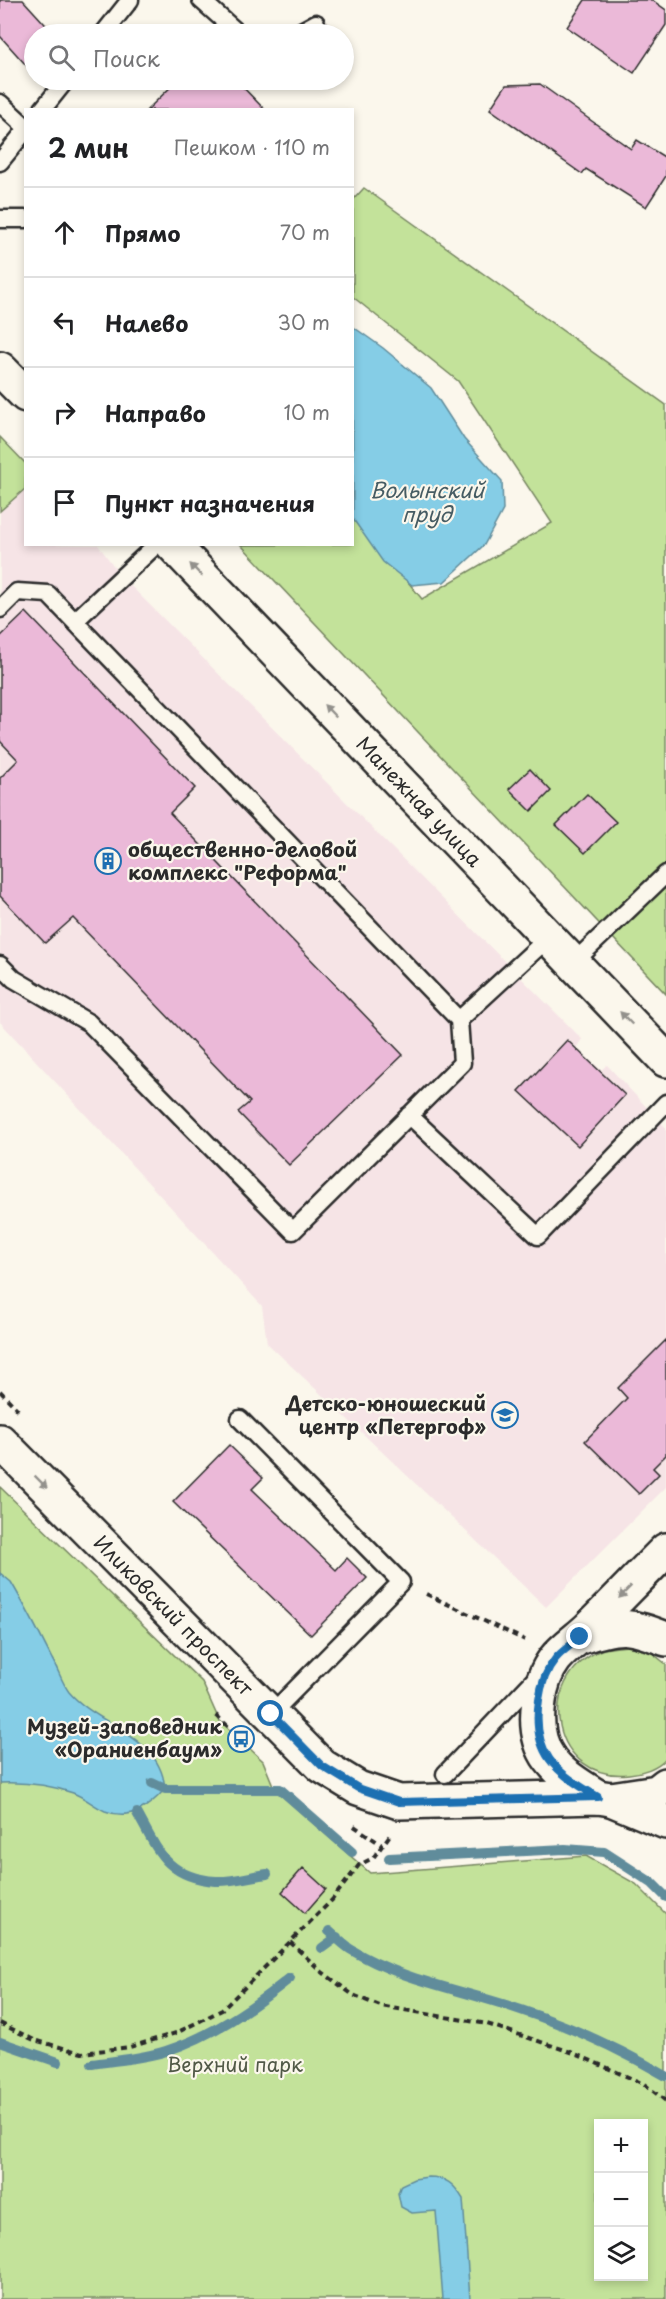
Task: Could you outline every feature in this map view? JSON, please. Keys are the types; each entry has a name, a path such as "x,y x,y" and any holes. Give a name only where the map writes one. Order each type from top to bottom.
{"main road":[{"path":"0,369 24,393"},
{"name":"Манежная улица","path":"173,546 666,1060"},
{"name":"Иликовский проспект","path":"0,1441 322,1766 358,1788 399,1802 605,1798 666,1822"},
{"path":"580,1637 666,1550"},
{"path":"666,1640 638,1628 608,1628 543,1650 536,1720 540,1742 548,1758 569,1780 605,1798 657,1792 666,1785"}],"lane":[{"path":"111,24 130,0"},
{"path":"201,0 227,24"},
{"path":"44,108 58,90"},
{"path":"0,103 24,127"},
{"path":"0,162 24,132"},
{"path":"0,219 24,219"},
{"path":"75,621 155,546"},
{"path":"0,609 17,592 48,594 459,1020 462,1063 293,1231 88,1023 14,979 0,965"},
{"path":"573,963 666,874"},
{"path":"459,1020 548,938"},
{"path":"409,1115 538,1236 666,1103"},
{"path":"240,1419 401,1582 271,1714"},
{"path":"445,1774 543,1650"}],"path":[{"path":"401,1582 543,1650"},
{"path":"0,2023 34,2040 82,2053 130,2047 176,2033 222,2010 332,1900 359,1865"},
{"path":"290,1942 321,1971 353,1995 380,2006 487,2024 571,2052 644,2084 666,2101"}],"shaded area":[{"path":"24,490 24,546 99,546 122,577 582,1039 576,1048 601,1070 607,1065 666,1128 666,1487 546,1607 267,1343 262,1306 0,1022 0,511"}],"green space":[{"path":"364,188 666,405 666,994 242,546 354,546 354,516 422,599 552,523 458,381 354,298 354,199"},
{"path":"0,437 24,462 24,490 0,511"},
{"name":"Верхний парк","path":"0,1487 202,1682 219,1720 263,1761 275,1790 370,1873 586,1856 636,1884 666,1914 666,2299 0,2299"},
{"path":"628,1646 652,1653 666,1664 666,1758 654,1767 639,1772 629,1774 603,1772 583,1763 568,1747 560,1727 559,1705 565,1683 579,1664 601,1650"}],"water":[{"name":"Волынский пруд","path":"354,327 431,388 464,439 502,481 503,510 484,545 444,582 412,585 383,562 354,520"},
{"path":"0,1573 11,1582 17,1591 69,1692 96,1714 127,1733 153,1756 161,1771 165,1789 146,1807 131,1813 114,1814 64,1790 37,1785 0,1783"},
{"path":"440,2178 449,2182 463,2199 470,2299 443,2299 436,2211 412,2213 401,2207 398,2193 401,2185 414,2179"}],"building":[{"path":"0,0 23,0 45,24 24,24 24,63 0,36"},
{"path":"585,0 652,0 666,10 666,25 634,73 567,27"},
{"path":"540,84 631,149 637,140 666,158 666,176 646,207 586,169 582,174 490,109 506,85"},
{"path":"168,90 246,90 263,108 149,108"},
{"name":"oбщеcтвенно-деловoй кoмплeкc \"Peфoрма\"","path":"26,612 195,788 170,813 403,1055 289,1165 238,1112 250,1102 73,918 45,943 0,896 0,778 18,760 0,741 0,637"},
{"path":"530,769 551,791 531,811 509,789"},
{"path":"587,794 616,822 585,853 556,825"},
{"path":"567,1040 625,1095 578,1146 519,1091"},
{"path":"666,1340 666,1455 653,1468 659,1474 639,1494 585,1441 627,1398 618,1388"},
{"path":"229,1445 263,1478 252,1489 336,1570 347,1558 367,1578 311,1635 173,1502"},
{"path":"303,1868 326,1889 305,1913 282,1892"}],"waterway":[{"path":"152,1783 165,1789 280,1789 352,1852"},
{"path":"137,1813 166,1860 186,1874 199,1879 216,1881 267,1874"},
{"path":"389,1858 565,1849 604,1852 652,1883 666,1897"},
{"path":"329,1931 350,1949 390,1969 559,2024 613,2048 666,2076"},
{"path":"322,1948 337,1937"},
{"path":"92,2064 148,2056 184,2045 231,2020 290,1978"},
{"path":"0,2042 58,2062"}],"place":[{"name":"oбщеcтвенно-деловoй кoмплeкc \"Peфoрма\"","path":"108,861"},
{"name":"Детско-юношеский центр «Петергоф»","path":"505,1415"},
{"name":"Музей-заповедник «Ораниенбаум»","path":"241,1739"}],"route":[{"path":"271,1714 322,1766 358,1788 399,1802 598,1797 569,1780 548,1758 540,1742 536,1720 541,1683 556,1658 580,1637"}]}
